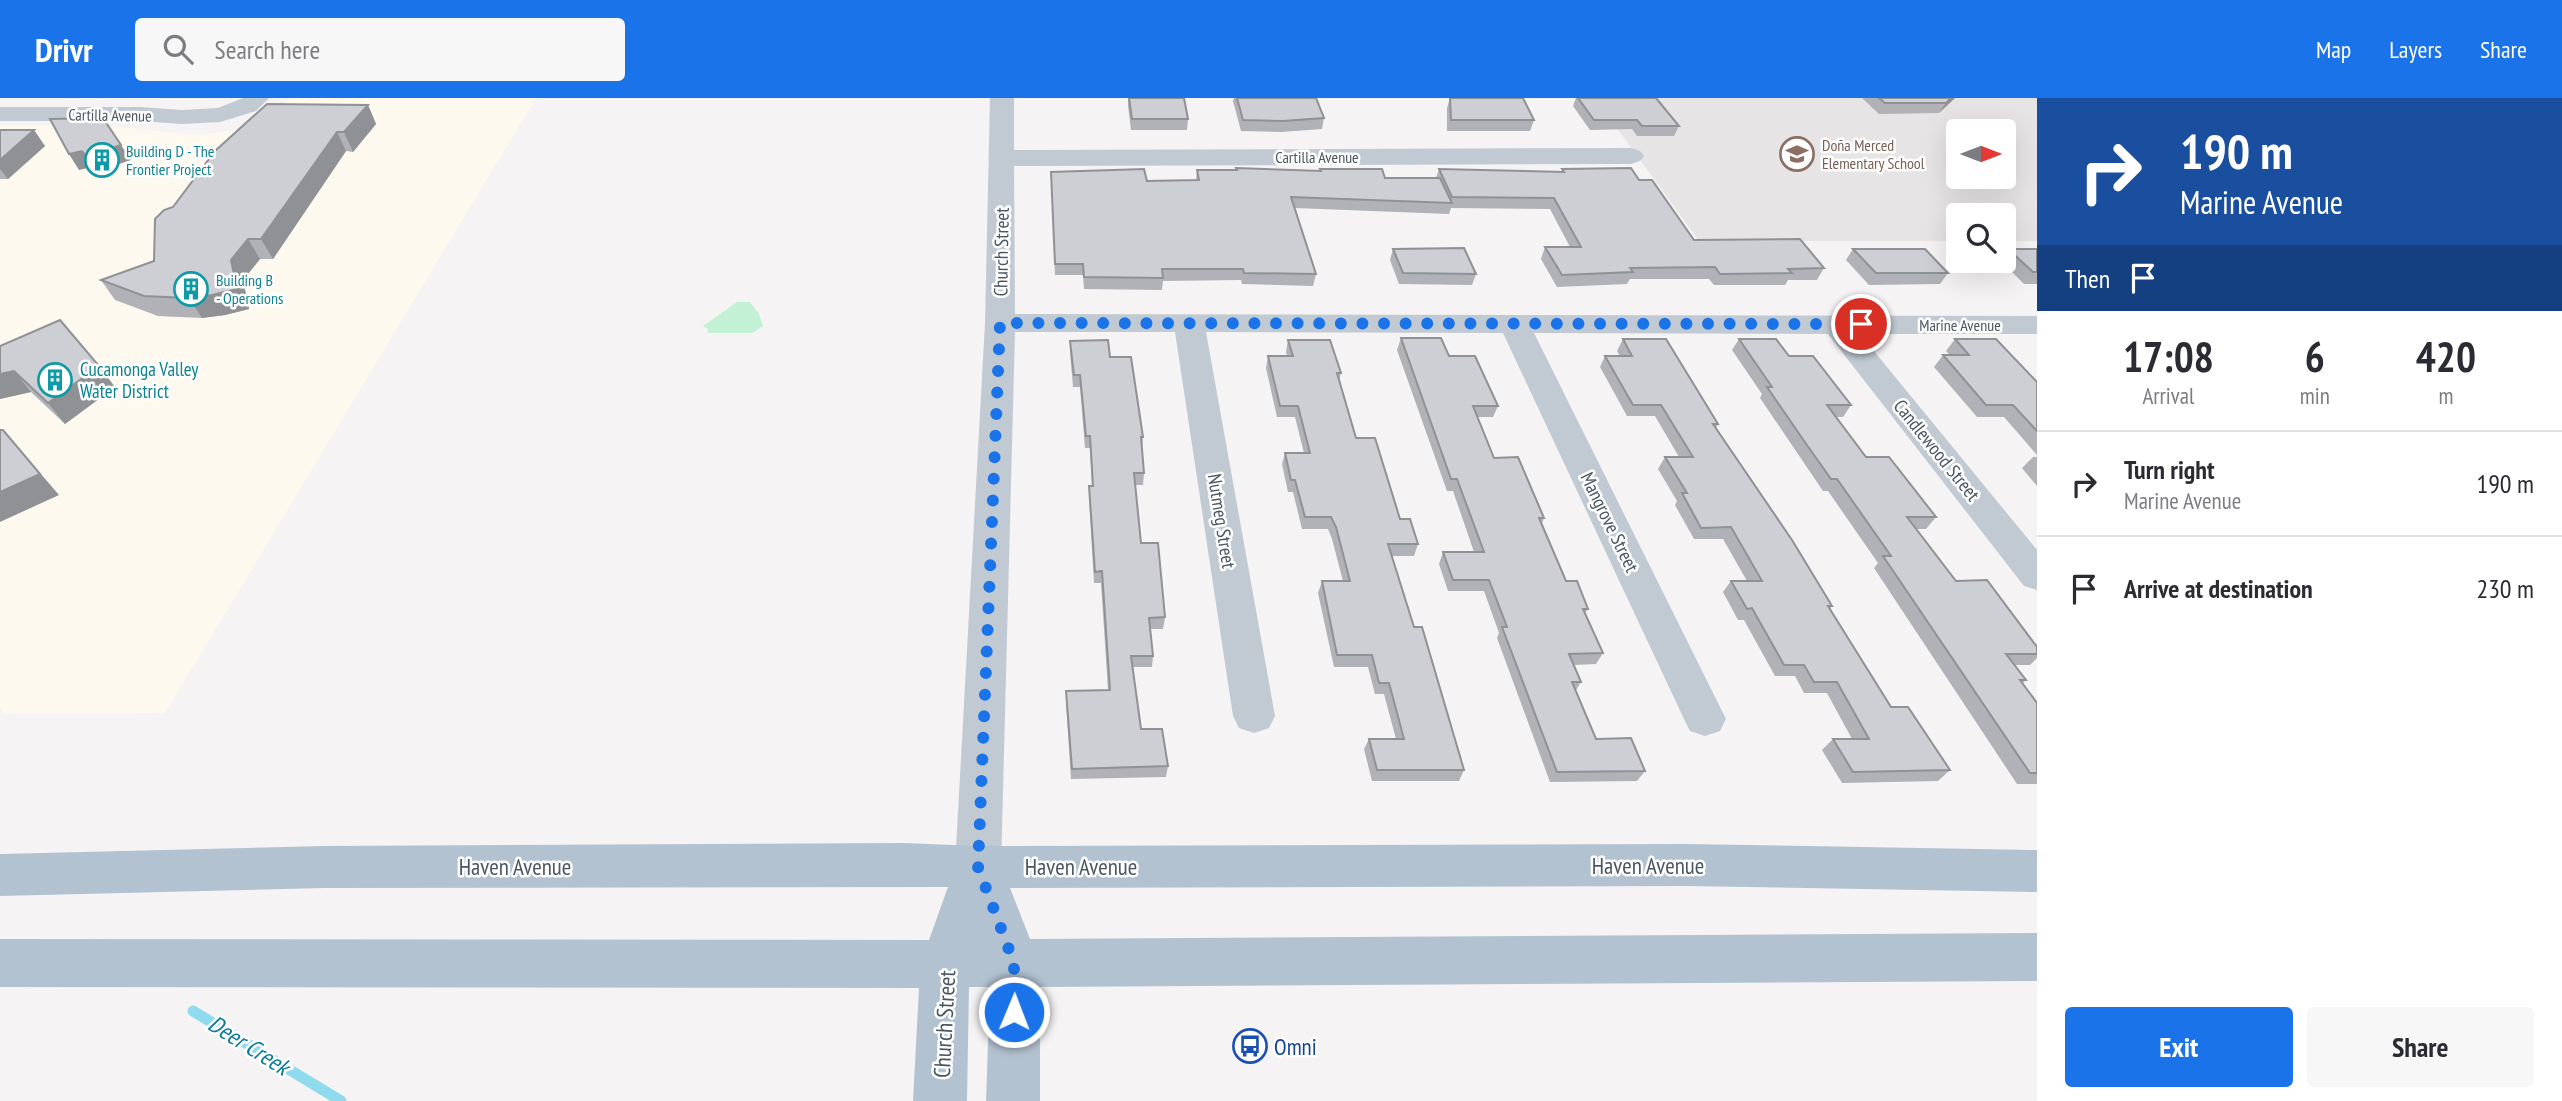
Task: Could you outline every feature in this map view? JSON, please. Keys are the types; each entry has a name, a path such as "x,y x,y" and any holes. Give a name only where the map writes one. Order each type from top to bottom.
{"main road":[{"name":"Haven Avenue","path":"0,874 338,867 903,864 978,867 1685,864 2037,871"},
{"name":"Church Street","path":"978,867 1014,963 1013,1101"},
{"name":"Church Street","path":"940,1101 945,963 978,867"},
{"path":"0,963 1014,963 2037,957"}],"street":[{"name":"Cartilla Avenue","path":"0,114 140,114 181,117 220,115 248,106 257,98"},
{"name":"Church Street","path":"978,867 1000,323 1002,98"},
{"name":"Cartilla Avenue","path":"1003,158 1630,156"},
{"name":"Marine Avenue","path":"1000,323 2037,325"},
{"name":"Candlewood Street","path":"1836,324 2037,576"},
{"name":"Nutmeg Street","path":"1189,325 1254,716"},
{"name":"Mangrove Street","path":"1515,326 1705,719"}],"shaded area":[{"name":"Cucamonga Valley Water District","path":"290,98 536,98 165,713 4,714 0,708 0,126 101,125 196,135 237,130 262,121"},
{"name":"Doña Merced Elementary School","path":"1595,98 2037,98 2037,241 2016,241 2016,203 1946,203 1946,241 1699,241"}],"green space":[{"path":"737,302 750,302 759,314 763,326 752,333 708,333 708,329 703,326"}],"building":[{"path":"1129,98 1184,98 1188,119 1132,119"},
{"path":"1237,98 1316,98 1324,118 1243,120"},
{"path":"1450,98 1523,98 1534,120 1451,120"},
{"path":"1578,98 1656,98 1679,126 1642,126 1637,120 1594,120"},
{"path":"1879,98 1951,98 1946,103 1885,103"},
{"path":"267,104 368,105 344,132 337,132 261,239 248,239 231,260 237,289 189,298 144,296 101,280 154,261 155,219 164,210 173,207 215,151"},
{"path":"103,118 121,145 86,156 82,151 69,154 50,119"},
{"path":"0,130 34,130 0,160"},
{"path":"1236,168 1321,171 1320,169 1382,169 1385,178 1440,178 1452,203 1291,197 1316,274 1244,273 1243,269 1162,269 1163,278 1084,277 1083,264 1055,264 1051,172 1144,169 1147,181 1199,180 1197,170 1237,170"},
{"path":"1631,168 1639,180 1652,180 1694,240 1800,239 1824,268 1788,269 1792,273 1720,274 1715,267 1630,268 1633,272 1562,275 1545,247 1581,247 1554,198 1452,197 1439,169 1564,172 1562,169"},
{"path":"1464,248 1476,274 1403,273 1393,249"},
{"path":"1853,249 1925,249 1946,271 1946,273 1876,273"},
{"path":"2016,249 2037,249 2037,272 2033,272 2016,256"},
{"path":"60,320 99,366 48,403 14,371 0,374 0,346"},
{"path":"1401,338 1441,338 1449,356 1475,356 1498,406 1473,406 1494,458 1518,457 1544,518 1539,518 1566,581 1577,581 1588,609 1583,609 1603,653 1569,654 1581,682 1572,682 1596,739 1631,738 1645,771 1557,772 1502,627 1507,627 1489,580 1453,580 1443,552 1484,552 1457,479 1451,479"},
{"path":"1623,339 1666,339 1718,424 1713,424 1792,540 1832,606 1828,606 1891,707 1908,707 1950,770 1853,772 1833,739 1869,739 1837,682 1814,682 1804,665 1784,665 1752,608 1747,609 1731,581 1762,581 1731,527 1701,528 1682,493 1687,493 1665,457 1693,457 1661,405 1633,405 1605,356 1632,356"},
{"path":"1739,339 1776,339 1789,356 1813,356 1851,405 1827,405 1866,457 1889,457 1936,517 1907,517 1956,581 1987,580 2037,647 2037,654 2006,654 2026,680 2020,680 2037,703 2037,773 2030,773 1883,556 1891,556 1837,479 1831,479 1802,438 1767,387 1772,387"},
{"path":"1955,339 1996,339 2037,382 2037,431 2013,405 1986,405 1943,355 1969,355"},
{"path":"1108,340 1110,357 1131,357 1143,437 1144,473 1134,473 1141,543 1158,543 1165,617 1149,618 1153,656 1131,656 1141,729 1162,729 1168,766 1072,769 1066,691 1110,690 1102,571 1095,572 1089,486 1093,486 1090,436 1086,436 1080,375 1074,375 1070,341"},
{"path":"1288,340 1330,340 1341,373 1337,373 1356,438 1375,438 1400,519 1410,519 1418,544 1388,544 1414,627 1422,627 1464,770 1377,770 1369,739 1404,739 1389,683 1379,683 1372,655 1337,655 1322,581 1350,581 1331,517 1305,517 1295,480 1291,480 1285,453 1310,453 1298,406 1280,406 1268,356 1293,356"},
{"path":"0,430 3,430 40,474 0,492"}],"waterway":[{"name":"Deer Creek","path":"193,1011 341,1101"}],"place":[{"name":"Doña Merced Elementary School","path":"1797,154"},
{"name":"Building D - The Frontier Project","path":"102,160"},
{"name":"Building B - Operations","path":"191,289"},
{"name":"Cucamonga Valley Water District","path":"55,380"},
{"name":"Omni","path":"1250,1046"}],"route":[{"path":"1014,1012 1014,963 978,867 1000,323 1515,326 1861,324"}]}
